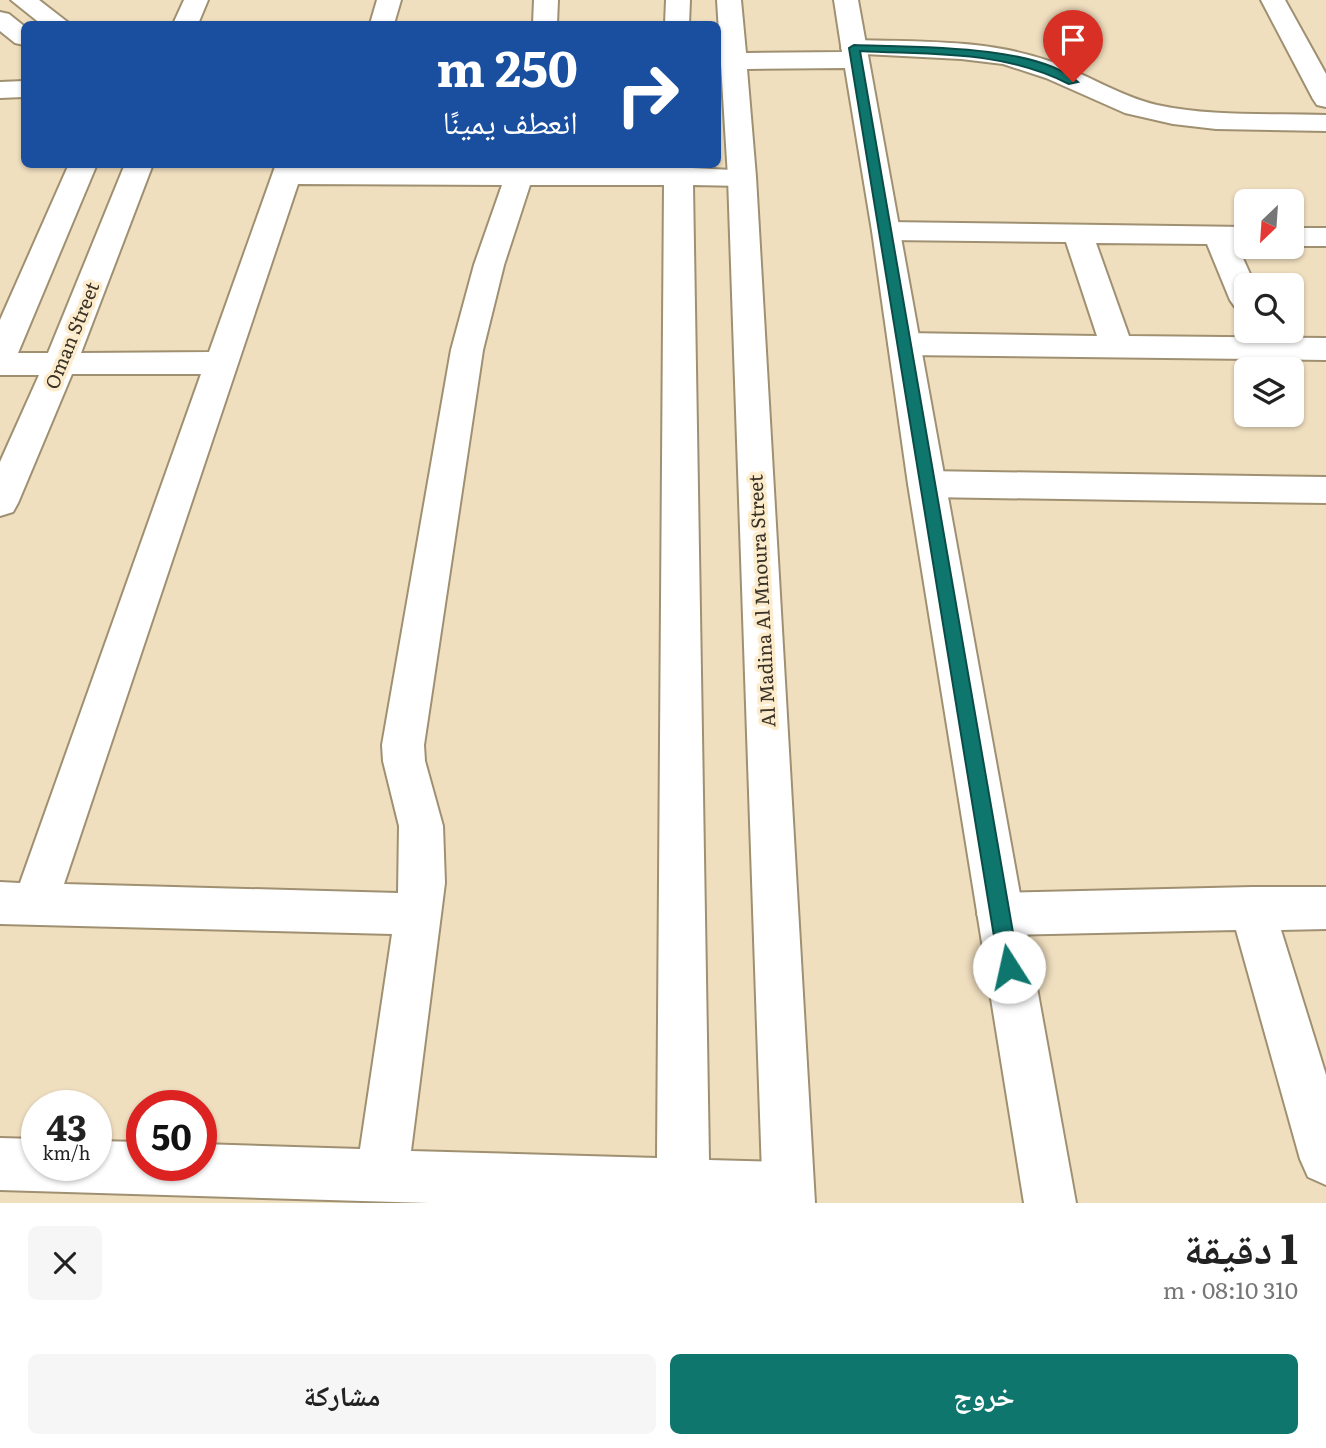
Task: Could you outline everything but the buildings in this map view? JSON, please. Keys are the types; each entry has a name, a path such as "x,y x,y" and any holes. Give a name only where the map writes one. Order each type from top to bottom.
{"street":[{"path":"23,0 53,21"},
{"path":"187,21 196,0"},
{"path":"383,21 388,0"},
{"path":"545,21 546,0"},
{"path":"677,21 678,0"},
{"name":"Al Madina Al Mnoura Street","path":"729,0 742,177 789,1196"},
{"path":"846,0 1050,1203"},
{"path":"1273,0 1326,99"},
{"path":"0,19 21,36"},
{"path":"733,61 856,54 997,55 1050,71 1114,100 1152,112 1192,119 1326,123"},
{"path":"0,90 21,89"},
{"path":"0,357 81,168"},
{"name":"Oman Street","path":"0,503 60,364 137,168"},
{"path":"419,914 18,903 221,363 288,170 519,176 679,171 742,177"},
{"path":"679,171 683,1194"},
{"path":"382,1176 419,914 423,854 421,826 404,761 404,737 467,351 489,265 519,176"},
{"path":"887,231 1232,236 1240,273"},
{"path":"1078,234 1117,347"},
{"path":"1304,237 1326,237"},
{"path":"904,344 1117,347 1234,341"},
{"path":"1284,343 1326,349"},
{"path":"0,364 221,363"},
{"path":"926,484 1326,490"},
{"path":"1252,908 1326,1158"},
{"path":"1000,914 1326,908"},
{"path":"0,1164 382,1176 683,1194 789,1196"}],"route":[{"path":"1009,967 926,484 887,231 854,48 997,55 1025,61 1073,82"}]}
